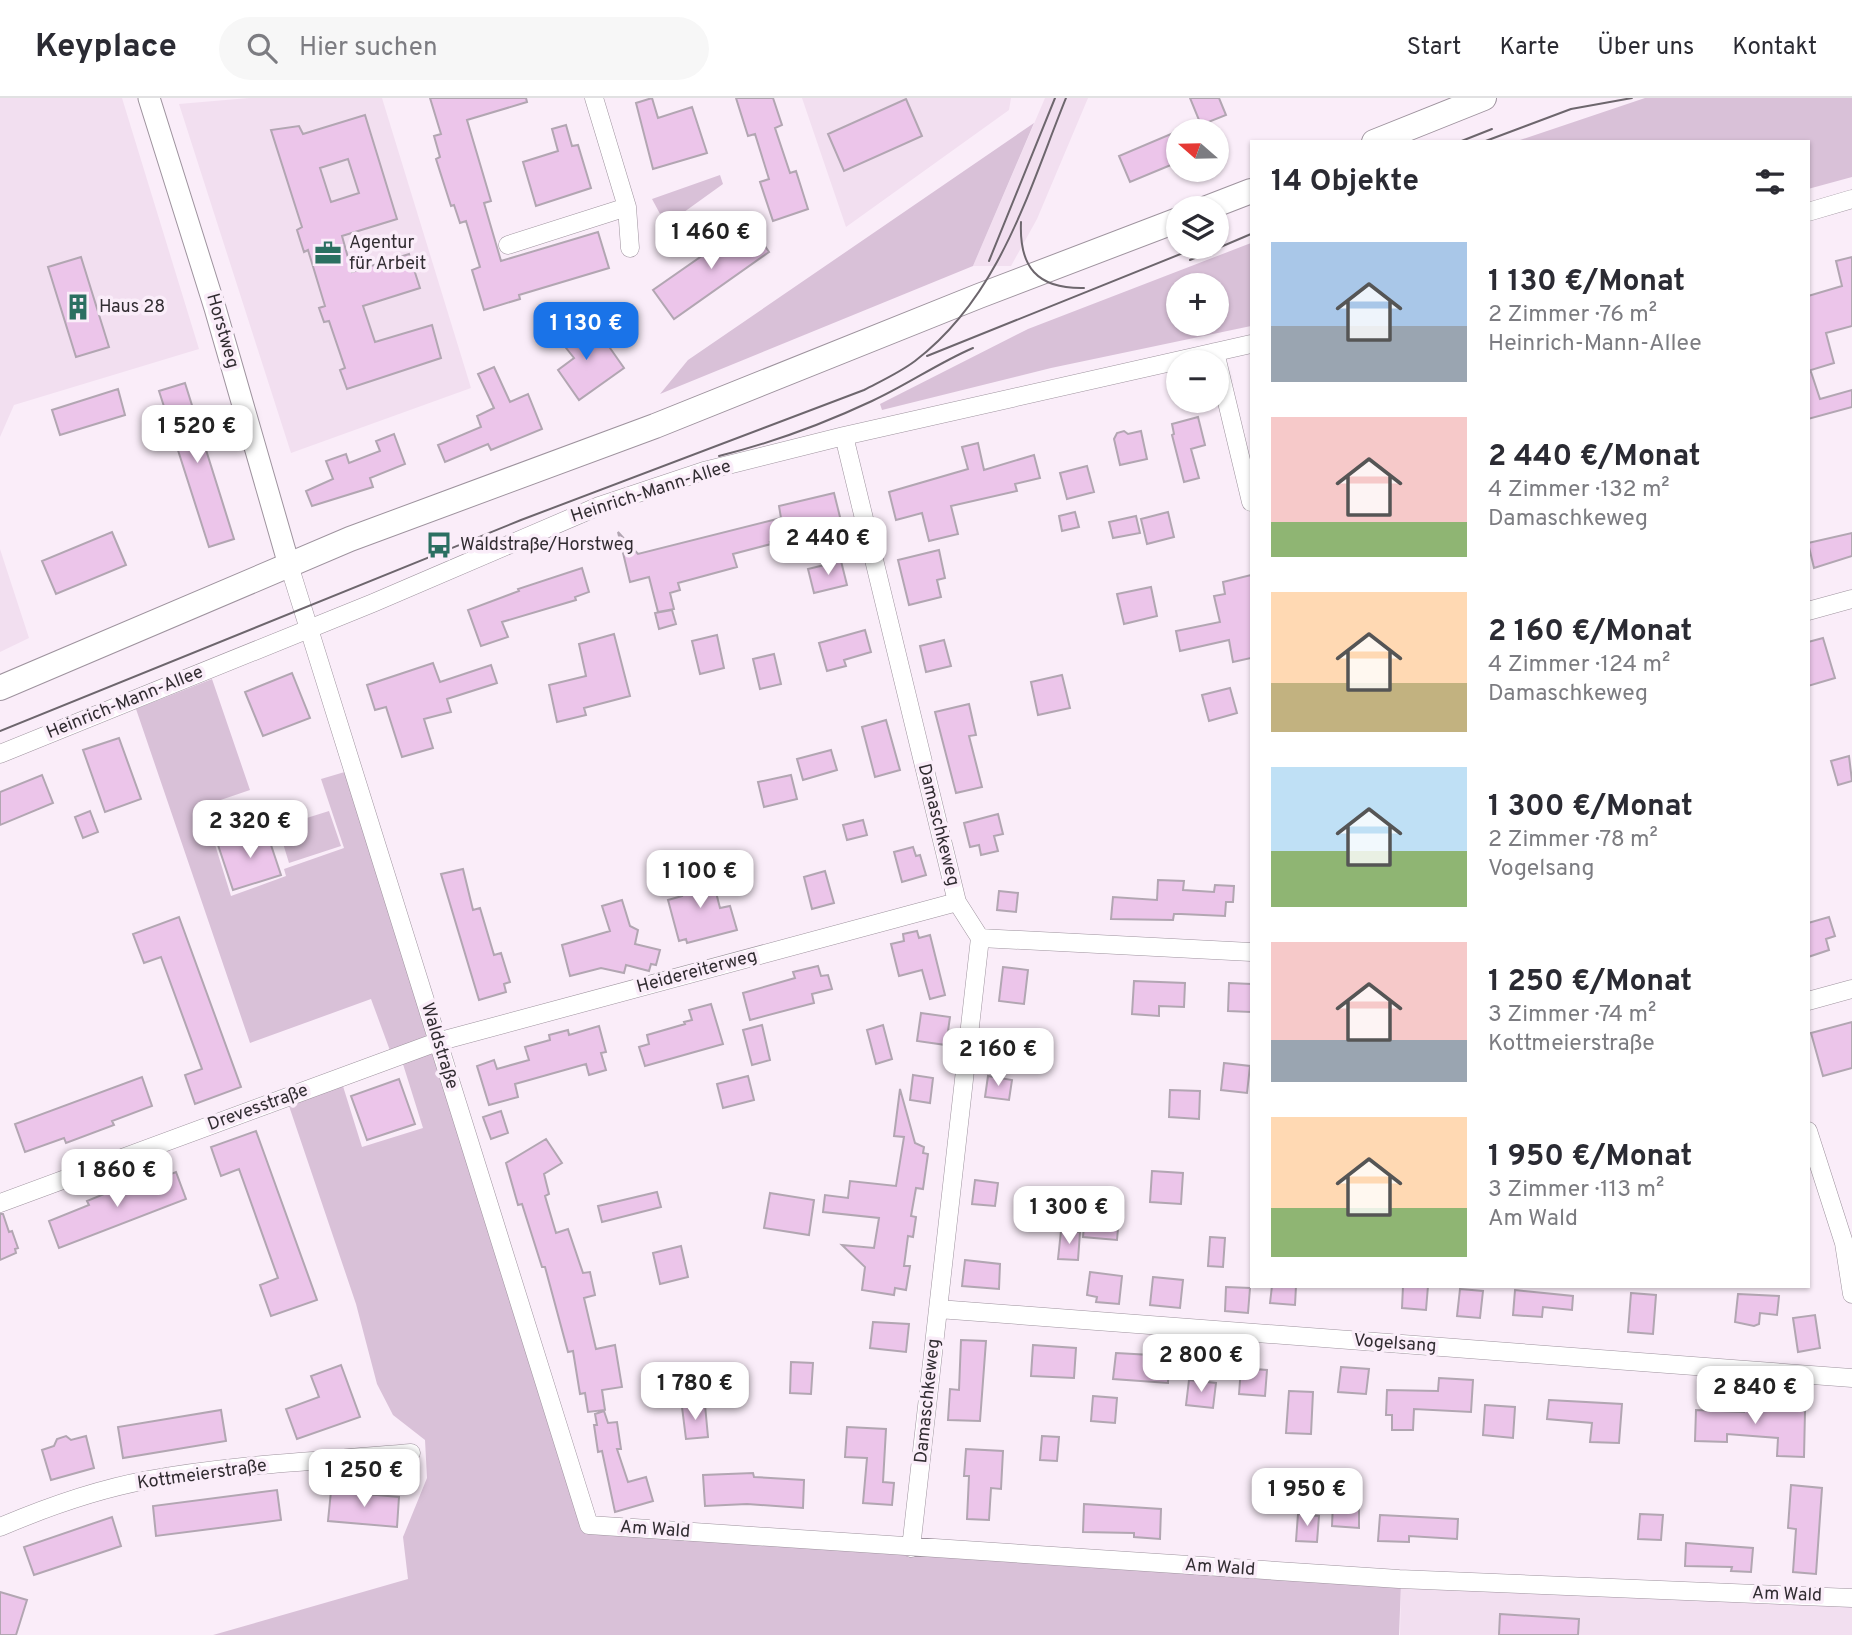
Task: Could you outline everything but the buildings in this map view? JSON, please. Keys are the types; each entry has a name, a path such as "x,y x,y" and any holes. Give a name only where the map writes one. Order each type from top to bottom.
{"main road":[{"path":"1379,140 1484,98"},
{"path":"1229,200 1250,191"},
{"path":"0,688 289,565 444,503 655,426 971,298 1166,225"}],"street":[{"name":"Horstweg","path":"149,98 215,308 289,565"},
{"path":"594,98 627,207 630,248"},
{"path":"1810,211 1852,199"},
{"path":"508,245 627,207"},
{"name":"Heinrich-Mann-Allee","path":"1223,350 1250,344"},
{"name":"Heinrich-Mann-Allee","path":"0,754 309,629 599,506 704,471 844,436 1166,363"},
{"path":"1229,413 1250,498"},
{"name":"Damaschkeweg","path":"844,436 957,902 980,938 911,1548"},
{"name":"Waldstraße","path":"289,565 589,1525"},
{"path":"1810,610 1852,599"},
{"name":"Heidereiterweg","path":"438,1042 957,902"},
{"path":"980,938 1250,952"},
{"path":"1810,1000 1852,989"},
{"name":"Drevesstraße","path":"0,1203 438,1042"},
{"path":"1810,1137 1844,1243 1852,1294"},
{"name":"Vogelsang","path":"938,1309 1852,1378"},
{"name":"Kottmeierstraße","path":"0,1527 45,1508 147,1480 252,1466 411,1453"},
{"name":"Am Wald","path":"589,1525 1399,1579 1852,1598"}],"shaded area":[{"path":"0,98 122,98 199,349 14,405 0,437"},
{"path":"249,98 382,98 471,388 291,453 179,104"},
{"path":"802,98 1011,98 1009,110 846,227"},
{"path":"1045,98 1088,98 1037,219 1011,266 973,266"},
{"path":"1645,98 1852,98 1852,177 1810,188 1810,140 1520,140"},
{"path":"1034,123 973,266 660,394 688,360"},
{"path":"720,175 723,184 666,225 652,199"},
{"path":"1250,243 1250,326 1229,331 1229,273 1173,273 1210,259 1229,259 1229,251"},
{"path":"1166,276 1166,336 1203,336 1051,368 882,410 880,404 1028,329"},
{"path":"0,549 29,638 0,652"},
{"path":"212,679 250,790 203,806 231,896 286,876 284,869 344,848 321,779 348,771 435,1040 392,1056 371,999 250,1043 136,709"},
{"path":"329,811 341,846 289,863 278,827"},
{"path":"437,1047 581,1529 1401,1584 1399,1635 213,1635 408,1579 403,1537 427,1478 425,1440 393,1415 377,1384 356,1304 288,1103 342,1083 362,1147 423,1128 402,1061"},
{"path":"1401,1584 1852,1602 1852,1635 1400,1635"}],"tram line":[{"path":"989,261 1055,98"},
{"path":"0,731 521,520 864,390 903,369 944,335 969,306 990,274 1024,205 1066,98"},
{"path":"1488,140 1571,109 1632,98"},
{"path":"1464,140 1492,129"},
{"path":"1021,222 1023,251 1034,272 1054,284 1084,288"},
{"path":"1190,260 1250,234"},
{"path":"927,356 1168,259"},
{"path":"719,456 777,439 835,417 885,395 973,348"}],"place":[{"name":"Agentur für Arbeit","path":"328,253"},
{"name":"Haus 28","path":"78,307"},
{"name":"Waldstraße/Horstweg","path":"439,545"}]}
